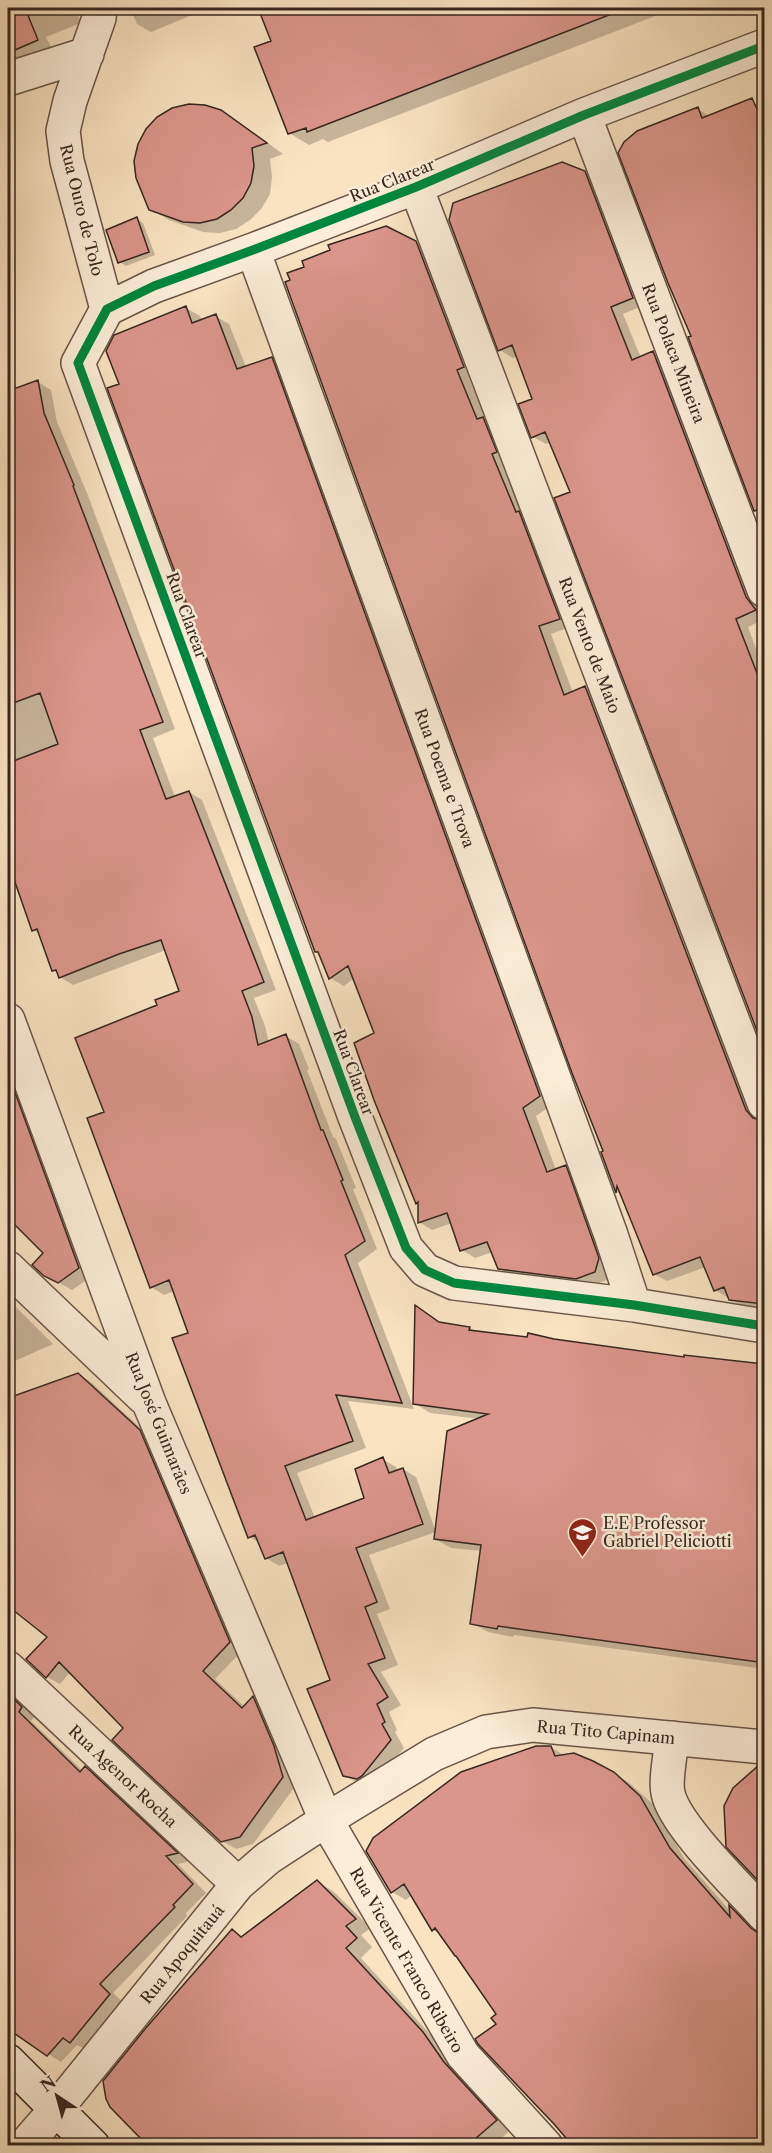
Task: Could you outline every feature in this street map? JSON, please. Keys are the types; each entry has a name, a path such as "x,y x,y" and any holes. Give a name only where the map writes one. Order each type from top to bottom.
{"street":[{"name":"Rua Ouro de Tolo","path":"100,8 99,18 70,101 63,131 67,161 107,309"},
{"path":"8,79 87,54"},
{"name":"Rua Clarear","path":"762,55 584,116 416,187 154,286 107,309 78,363 351,1106 406,1248 425,1270 454,1283 634,1305 765,1326"},
{"name":"Rua Polaca Mineira","path":"584,116 765,590"},
{"name":"Rua Vento de Maio","path":"416,187 765,1103"},
{"name":"Rua Poema e Trova","path":"253,250 607,1223 634,1305"},
{"name":"Rua José Guimarães","path":"8,1020 149,1403 326,1820"},
{"path":"8,1268 149,1403"},
{"name":"Rua Agenor Rocha","path":"8,1668 238,1884"},
{"name":"Rua Tito Capinam","path":"326,1820 435,1754 486,1732 533,1725 765,1747"},
{"path":"672,1738 668,1792 677,1815 765,1915"},
{"name":"Rua Apoquitauá","path":"24,2145 57,2109 238,1884 268,1858 326,1820"},
{"name":"Rua Vicente Franco Ribeiro","path":"326,1820 463,2055 546,2145"},
{"path":"8,2061 93,2145"}],"building":[{"path":"8,8 25,8 38,40 8,53"},
{"path":"258,8 622,8 622,10 307,132 306,128 288,134 254,47 271,41"},
{"path":"752,98 765,127 765,508 754,511 688,337 691,336 618,153 624,142 637,131 698,107 702,118"},
{"path":"189,104 205,105 221,110 267,143 252,148 254,166 251,183 243,198 217,219 200,223 183,222 149,210 136,178 134,161 138,144 146,129 157,117 172,108"},
{"path":"562,162 585,171 633,298 611,307 632,360 653,351 746,597 756,610 736,619 765,694 765,1052 554,498 570,492 545,432 531,438 518,404 532,399 512,345 498,351 449,220 453,203"},
{"path":"137,217 149,252 118,263 106,230"},
{"path":"386,226 416,241 464,367 457,370 477,419 483,417 497,452 492,454 516,512 519,511 560,619 539,626 564,695 585,686 746,1110 753,1118 765,1121 765,1304 729,1300 724,1287 714,1291 700,1257 653,1275 617,1186 616,1193 601,1152 603,1151 572,1073 285,282 290,280 287,273 304,267 302,261 330,250 328,245"},
{"path":"186,306 192,323 216,314 237,369 272,357 540,1096 523,1108 547,1172 566,1165 599,1258 595,1272 576,1279 498,1269 487,1242 460,1251 447,1213 418,1223 418,1202 416,1204 374,1100 354,1043 374,1033 348,966 329,979 318,952 315,952 107,388 119,384 106,351 114,335"},
{"path":"38,380 44,413 74,485 163,722 140,730 166,799 189,791 264,982 242,991 252,1017 258,1045 286,1034 321,1130 323,1130 343,1180 341,1181 365,1241 345,1255 402,1403 336,1395 353,1441 285,1466 306,1520 364,1498 355,1469 383,1457 389,1473 403,1468 423,1524 356,1548 377,1602 365,1607 385,1658 368,1664 388,1697 377,1704 385,1722 382,1724 391,1740 357,1779 343,1776 307,1689 330,1680 283,1552 265,1559 255,1535 248,1538 172,1338 188,1333 169,1280 150,1288 87,1118 104,1112 75,1038 157,1005 155,1000 179,991 161,940 59,978 56,970 52,971 37,929 32,931 8,862 8,763 58,744 40,693 8,705 8,391"},
{"path":"8,1073 79,1268 58,1283 44,1276 32,1265 43,1253 8,1218"},
{"name":"E.E Professor Gabriel Peliciotti","path":"415,1305 439,1322 470,1327 469,1330 527,1337 528,1333 554,1339 684,1357 684,1355 765,1364 765,1663 470,1624 481,1545 434,1539 447,1431 488,1414 413,1404"},
{"path":"78,1373 140,1430 230,1642 203,1671 242,1708 253,1696 274,1746 283,1777 240,1837 221,1842 112,1740 123,1728 59,1662 46,1678 26,1659 47,1637 8,1606 8,1398"},
{"path":"8,1693 22,1707 19,1712 80,1772 85,1766 178,1853 166,1856 193,1884 173,1905 175,1907 100,1984 110,1994 70,2043 63,2038 47,2056 8,2029"},
{"path":"536,1746 551,1746 555,1756 574,1753 614,1772 640,1796 670,1848 730,1917 729,1905 751,1928 758,1933 765,1933 765,2145 572,2145 478,2044 475,2039 496,2024 491,2018 496,2014 435,1928 432,1931 404,1884 391,1893 366,1851 373,1838 461,1772"},
{"path":"759,1765 765,1765 765,1888 726,1847 724,1806 733,1788"},
{"path":"317,1880 356,1919 346,1926 357,1938 346,1948 423,2032 444,2062 497,2120 468,2145 147,2145 110,2107 103,2081 232,1929 241,1937"}],"cycle path":[{"path":"764,46 584,115 416,187 154,286 107,309 78,363 355,1117 406,1248 425,1270 454,1283 634,1305 764,1326"}],"place":[{"name":"E.E Professor Gabriel Peliciotti","path":"582,1558"}]}
